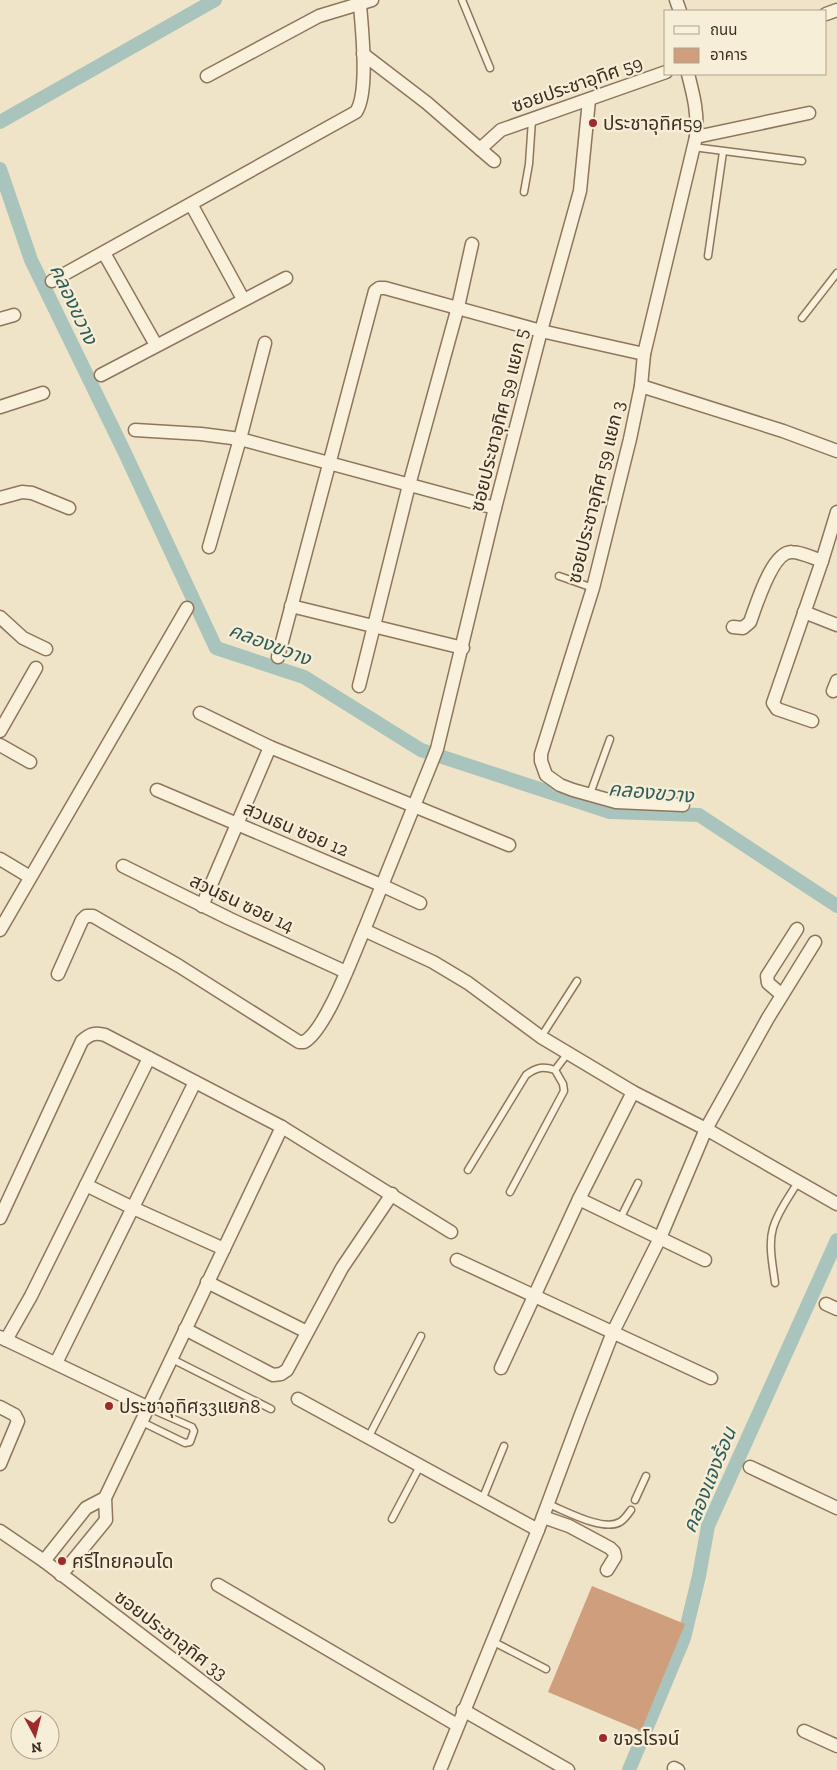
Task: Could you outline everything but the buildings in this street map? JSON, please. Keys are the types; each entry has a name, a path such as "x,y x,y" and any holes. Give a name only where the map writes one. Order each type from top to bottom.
{"street":[{"path":"52,281 356,112 362,98 366,2 319,16 207,76"},
{"path":"363,54 427,103 494,161"},
{"name":"ซอยประชาอุทิศ 59","path":"480,149 501,130 664,73"},
{"name":"ซอยประชาอุทิศ 59 แยก 3","path":"683,805 616,802 560,785 546,775 540,762 593,588 630,439 641,386 644,354 694,142 697,119 688,75"},
{"name":"ซอยประชาอุทิศ 59 แยก 5","path":"58,974 82,920 86,916 92,916 130,936 302,1043 314,1036 335,999 436,754 463,648 495,508 580,191 589,100"},
{"path":"694,142 809,113"},
{"path":"191,204 243,299"},
{"path":"359,686 409,485 458,307 472,244"},
{"path":"104,253 156,345"},
{"path":"101,374 286,278"},
{"path":"278,656 375,291 379,288 386,288 541,331 644,354"},
{"path":"0,319 14,315"},
{"path":"209,547 265,343"},
{"path":"641,386 783,431 837,451"},
{"path":"0,407 43,393"},
{"path":"135,430 201,434 240,439 495,508"},
{"path":"0,498 22,492 32,493 69,508"},
{"path":"812,721 775,708 773,704 837,512"},
{"path":"734,627 743,628 750,622 774,563 783,555 792,552 822,561"},
{"path":"291,606 463,648"},
{"path":"0,930 187,608"},
{"path":"804,612 837,625"},
{"path":"0,617 23,638 46,649"},
{"path":"0,731 36,668"},
{"path":"200,713 270,747 509,845"},
{"path":"0,745 30,762"},
{"path":"202,906 270,747"},
{"name":"สวนธน ซอย 12","path":"157,790 420,903"},
{"path":"0,859 30,877"},
{"name":"สวนธน ซอย 14","path":"123,866 202,906 346,972"},
{"path":"782,995 768,983 767,976 797,929"},
{"path":"364,930 434,962 468,983 541,1036 568,1053 633,1092 706,1129 837,1204"},
{"path":"440,1770 538,1530 613,1332 660,1238 706,1129 782,995 815,942"},
{"path":"0,1218 82,1041 89,1035 97,1033 105,1035 282,1127 451,1232"},
{"path":"149,1058 31,1296 3,1339 149,1408"},
{"path":"56,1363 195,1082"},
{"path":"501,1368 579,1199 633,1092"},
{"path":"61,1575 106,1520 105,1498 282,1127"},
{"path":"86,1184 133,1208 224,1249"},
{"path":"185,1329 274,1375 281,1374 287,1370 342,1268 392,1194"},
{"path":"579,1199 706,1260"},
{"path":"457,1260 711,1378"},
{"path":"207,1282 307,1332"},
{"path":"298,1399 538,1530"},
{"path":"0,1407 15,1415 18,1421 0,1464"},
{"path":"750,1467 837,1508"},
{"path":"44,1561 86,1508 105,1498"},
{"path":"543,1517 569,1526 610,1548 614,1552 615,1557 607,1570"},
{"name":"ซอยประชาอุทิศ 33","path":"0,1531 44,1561 318,1770"},
{"path":"218,1585 457,1725"},
{"path":"463,1710 568,1770"},
{"path":"804,1731 837,1746"}],"lane":[{"path":"462,0 490,68"},
{"path":"524,192 529,164 532,120"},
{"path":"694,142 724,152 802,162"},
{"path":"708,256 724,152"},
{"path":"802,318 837,272"},
{"path":"559,576 593,588"},
{"path":"590,794 610,740"},
{"path":"541,1036 577,981"},
{"path":"555,1070 568,1053"},
{"path":"468,1170 526,1075 538,1067 555,1070 563,1084 564,1091 510,1192"},
{"path":"775,1283 771,1246 772,1229 798,1182"},
{"path":"620,1218 638,1183"},
{"path":"368,1438 421,1336"},
{"path":"172,1359 271,1409"},
{"path":"142,1422 185,1443 190,1442 192,1439 194,1431 192,1427 149,1408"},
{"path":"482,1500 504,1446"},
{"path":"392,1519 420,1466"},
{"path":"636,1500 646,1476"},
{"path":"548,1504 599,1524 609,1526 621,1522 631,1510"},
{"path":"492,1642 546,1669"}],"waterway":[{"name":"คลองขวาง","path":"0,122 215,0"},
{"name":"คลองขวาง","path":"0,169 31,260 124,451 216,648 304,677 421,750 610,812 699,815 837,906"},
{"name":"คลองแจงร้อน","path":"629,1770 684,1638 699,1576 708,1526 837,1240"}],"place":[{"name":"ประชาอุทิศ59","path":"593,123"},
{"name":"ประชาอุทิศ33แยก8","path":"109,1406"},
{"name":"ศรีไทยคอนโด","path":"62,1561"},
{"name":"ขจรโรจน์","path":"603,1738"}]}
